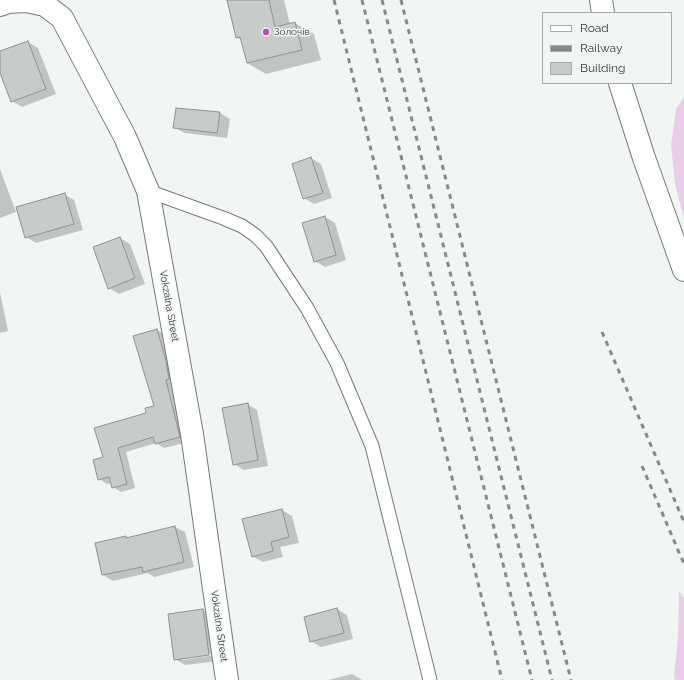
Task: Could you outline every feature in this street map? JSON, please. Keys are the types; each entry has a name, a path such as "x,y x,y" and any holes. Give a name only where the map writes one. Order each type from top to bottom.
{"street":[{"path":"601,0 603,12"},
{"name":"Vokzalna Street","path":"0,5 8,2 26,1 45,5 62,18 125,137 148,190 192,434 227,680"},
{"path":"620,84 644,158 684,270"}],"lane":[{"path":"148,190 242,226 266,246 307,308 337,363 372,446 430,680"}],"shaded area":[{"path":"684,97 684,218 675,184 671,145 676,109"},
{"path":"679,591 684,598 684,680 675,680 674,675 678,637"}],"building":[{"name":"Золочів","path":"227,0 269,0 275,27 295,22 302,50 247,63 240,37 236,38"},
{"path":"28,41 46,89 11,102 0,73 0,51"},
{"path":"176,108 220,112 217,133 173,128"},
{"path":"311,157 323,193 303,199 292,164"},
{"path":"65,193 74,224 25,238 16,207"},
{"path":"325,216 336,255 314,262 302,223"},
{"path":"120,237 135,278 108,289 93,247"},
{"path":"157,329 166,361 169,379 166,380 180,437 155,444 153,437 118,448 127,484 112,488 109,477 98,480 93,460 103,457 94,428 146,413 145,408 154,406 133,336"},
{"path":"248,403 258,460 233,465 222,408"},
{"path":"282,509 289,537 271,542 273,551 252,557 242,519"},
{"path":"175,526 184,562 143,572 142,567 102,575 95,543 126,536 126,538"},
{"path":"337,608 344,633 310,642 304,617"},
{"path":"203,609 209,655 174,660 168,614"}],"railway":[{"path":"334,0 502,680"},
{"path":"362,0 532,680"},
{"path":"382,0 552,680"},
{"path":"401,0 571,680"},
{"path":"602,332 684,522"},
{"path":"642,466 684,564"}],"place":[{"name":"Золочів","path":"266,32"}]}
